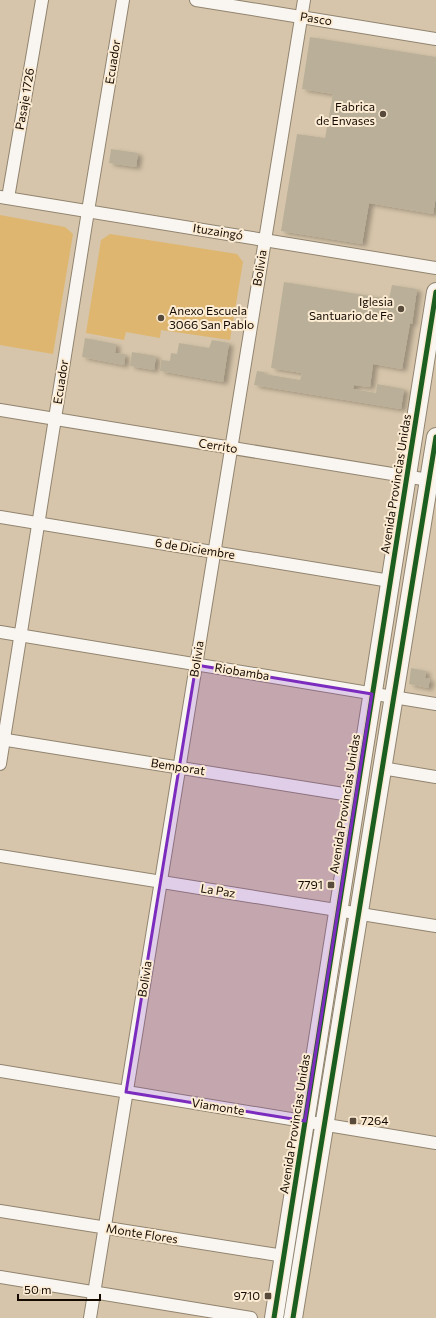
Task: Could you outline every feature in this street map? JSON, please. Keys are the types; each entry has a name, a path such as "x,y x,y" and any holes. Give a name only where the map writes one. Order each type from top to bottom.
{"main road":[{"name":"Avenida Provincias Unidas","path":"274,1318 436,292"},
{"path":"292,1318 382,768 433,480 436,437"}],"street":[{"name":"Pasaje 1726","path":"4,198 42,0"},
{"name":"Ecuador","path":"0,764 2,740 123,0"},
{"name":"Pasco","path":"196,0 436,39"},
{"name":"Bolivia","path":"90,1318 304,0"},
{"name":"Ituzaingó","path":"4,198 436,268"},
{"name":"Cerrito","path":"0,410 433,480"},
{"name":"6 de Diciembre","path":"0,517 390,581"},
{"name":"Riobamba","path":"0,632 436,704"},
{"name":"Bemporat","path":"2,740 356,796"},
{"path":"382,768 436,777"},
{"name":"La Paz","path":"0,856 436,926"},
{"name":"Viamonte","path":"0,1071 436,1143"},
{"name":"Monte Flores","path":"0,1212 284,1256"},
{"path":"0,1277 251,1318"}],"highlighted area":[{"path":"196,665 372,694 305,1121 126,1092"}],"shaded area":[{"path":"0,215 65,227 73,234 53,354 0,345"},
{"name":"Anexo Escuela 3066 San Pablo","path":"110,234 237,254 243,262 230,340 161,330 160,338 126,332 124,340 86,333 101,240"}],"building":[{"name":"Fabrica de Envases","path":"310,37 436,57 436,196 433,214 369,203 362,244 281,231 297,134 325,138 333,94 302,89"},
{"path":"111,149 138,153 136,167 109,163"},
{"path":"284,282 389,299 392,285 417,289 412,324 410,323 402,369 373,364 370,387 354,385 353,389 376,393 377,384 404,389 401,409 254,385 257,371 264,372 264,374 300,380 302,373 271,368"},
{"path":"85,338 116,344 115,353 125,354 124,365 82,357"},
{"path":"212,340 229,343 223,382 160,371 161,360 170,361 171,353 177,354 179,343 209,348"},
{"path":"132,352 156,356 154,370 130,366"},
{"path":"411,668 426,671 425,678 430,679 428,688 409,684"}],"cycle path":[{"path":"274,1318 436,292"},
{"path":"293,1318 436,437"}],"place":[{"name":"Fabrica de Envases","path":"383,114"},
{"name":"Iglesia Santuario de Fe","path":"401,309"},
{"name":"Anexo Escuela 3066 San Pablo","path":"161,318"},
{"name":"7791","path":"331,885"},
{"name":"7264","path":"353,1121"},
{"name":"9710","path":"268,1296"}]}
